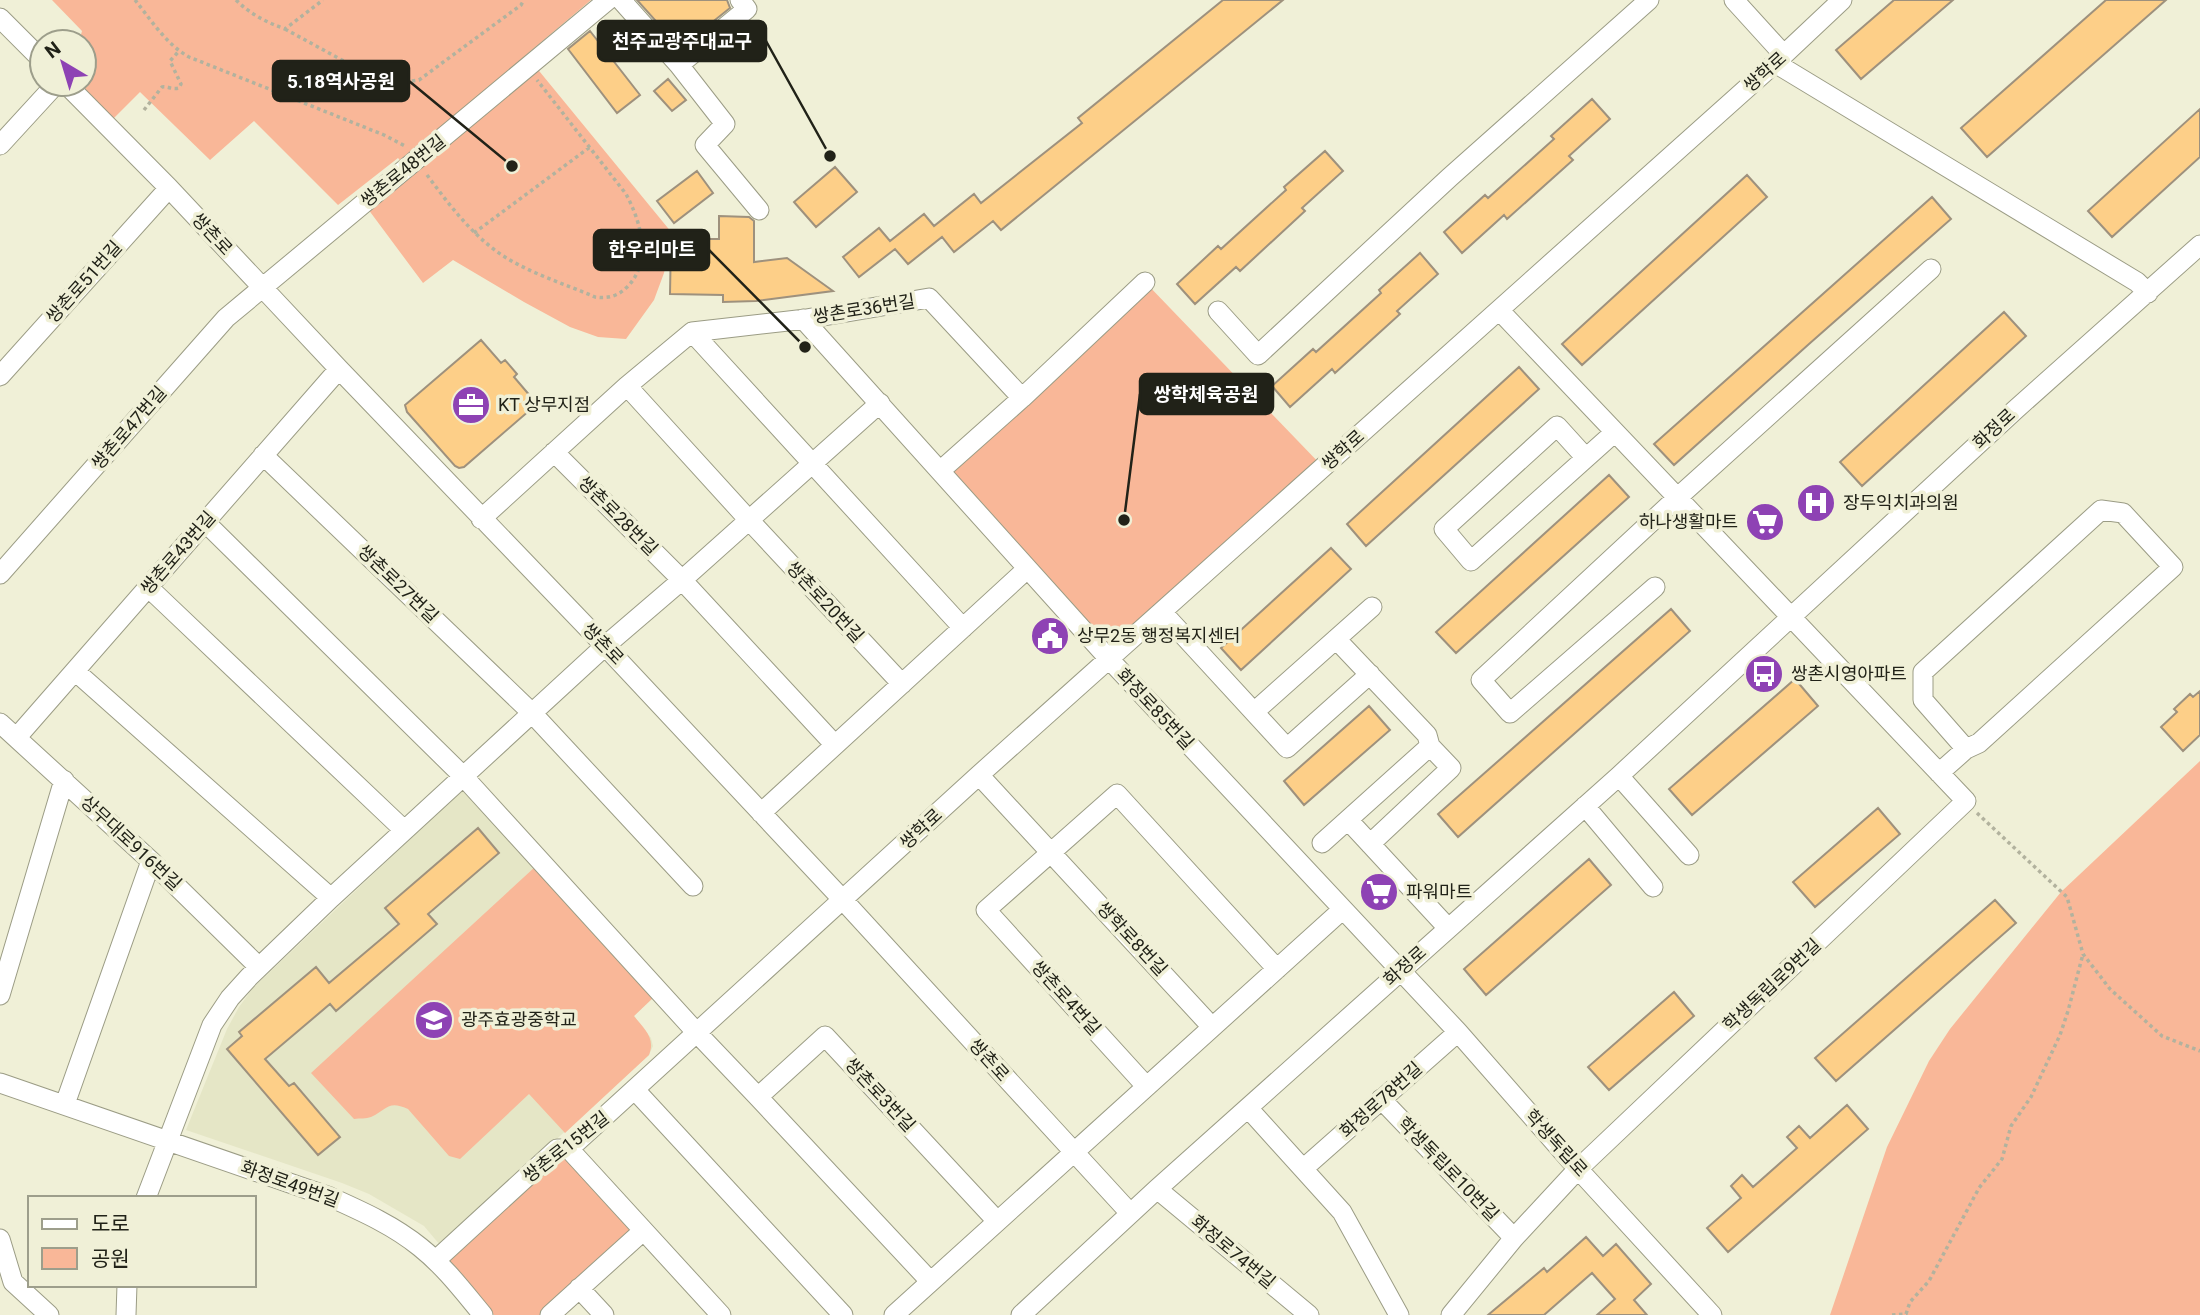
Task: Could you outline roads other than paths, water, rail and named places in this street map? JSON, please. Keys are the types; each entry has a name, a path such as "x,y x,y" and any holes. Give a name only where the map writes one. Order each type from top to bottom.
{"street":[{"name":"쌍촌로48번길","path":"261,287 608,0"},
{"path":"621,0 726,124 705,145 759,210"},
{"path":"678,65 747,9 740,0"},
{"path":"1218,311 1258,355 1450,177 1649,0"},
{"path":"1734,0 1780,59 2137,282 2148,293"},
{"name":"쌍학로","path":"843,900 979,775 1780,59 1842,0"},
{"path":"0,18 28,46"},
{"path":"0,145 43,98"},
{"name":"쌍촌로","path":"80,98 605,646 1130,1213"},
{"name":"쌍촌로51번길","path":"0,376 169,188"},
{"name":"화정로","path":"1021,1315 1130,1213 1619,776 2035,392 2200,245"},
{"path":"1655,587 1510,713 1480,680 1677,498 1931,270"},
{"path":"940,471 1145,282"},
{"name":"쌍촌로47번길","path":"0,574 226,318 261,287"},
{"name":"쌍촌로36번길","path":"692,332 929,298 1022,398"},
{"path":"1499,310 1939,773 1966,749 1979,743 2174,567 2123,513 2101,510 1923,672 1923,700 1966,749"},
{"name":"화정로85번길","path":"803,318 1109,659 1399,971"},
{"path":"481,519 692,332 962,628"},
{"name":"쌍촌로43번길","path":"17,737 339,369"},
{"path":"627,387 748,519"},
{"path":"147,1196 212,1025 230,998 331,898 605,646 880,403"},
{"path":"1586,458 1558,426 1444,530 1471,561 1586,458 1615,432"},
{"name":"쌍촌로28번길","path":"554,452 682,580"},
{"name":"쌍촌로27번길","path":"263,455 532,713 693,886"},
{"name":"쌍촌로20번길","path":"748,519 902,684"},
{"path":"205,522 463,776 696,1033 930,1281"},
{"path":"761,813 1027,569"},
{"path":"682,580 835,745"},
{"path":"148,587 404,830"},
{"path":"1254,712 1372,607"},
{"path":"1162,612 1287,748 1370,674"},
{"path":"1336,639 1427,735 1430,746 1451,768 1370,844"},
{"path":"75,671 331,898"},
{"name":"상무대로916번길","path":"0,723 151,860 259,967"},
{"path":"1322,843 1430,746"},
{"name":"학생독립로9번길","path":"1578,1169 1966,802 1939,773"},
{"name":"쌍학로8번길","path":"979,775 1212,1027"},
{"path":"1619,776 1689,855"},
{"path":"0,995 64,780"},
{"path":"1051,852 1117,794 1277,969"},
{"path":"1585,806 1653,887"},
{"path":"1348,820 1448,928"},
{"name":"쌍촌로4번길","path":"1051,852 986,910 1146,1086"},
{"path":"65,1104 151,860"},
{"name":"쌍촌로15번길","path":"436,1261 557,1149 569,1149 843,900"},
{"path":"894,1315 1342,910"},
{"name":"학생독립로","path":"1399,971 1458,1032 1578,1169 1712,1315"},
{"name":"화정로78번길","path":"1304,1168 1458,1032"},
{"name":"쌍촌로3번길","path":"758,1097 825,1036 997,1221"},
{"name":"화정로49번길","path":"0,1083 330,1197 376,1218 418,1245 436,1261 451,1275 483,1315"},
{"path":"635,1090 843,1315"},
{"name":"학생독립로10번길","path":"1381,1099 1514,1238"},
{"path":"1248,1108 1342,1212 1399,1315"},
{"path":"569,1149 721,1315"},
{"path":"1451,1315 1514,1238 1578,1169"},
{"name":"화정로74번길","path":"1157,1189 1309,1315"},
{"path":"550,1315 643,1231"},
{"path":"0,1239 13,1282 49,1315"},
{"path":"126,1315 127,1287"},
{"path":"579,1288 604,1315"}],"place":[{"name":"천주교광주대교구","path":"830,156"},
{"name":"5.18역사공원","path":"512,166"},
{"name":"한우리마트","path":"805,347"},
{"name":"KT 상무지점","path":"471,405"},
{"name":"장두익치과의원","path":"1816,503"},
{"name":"쌍학체육공원","path":"1124,520"},
{"name":"하나생활마트","path":"1765,522"},
{"name":"상무2동 행정복지센터","path":"1050,636"},
{"name":"쌍촌시영아파트","path":"1764,674"},
{"name":"파워마트","path":"1379,892"},
{"name":"광주효광중학교","path":"434,1020"}]}
